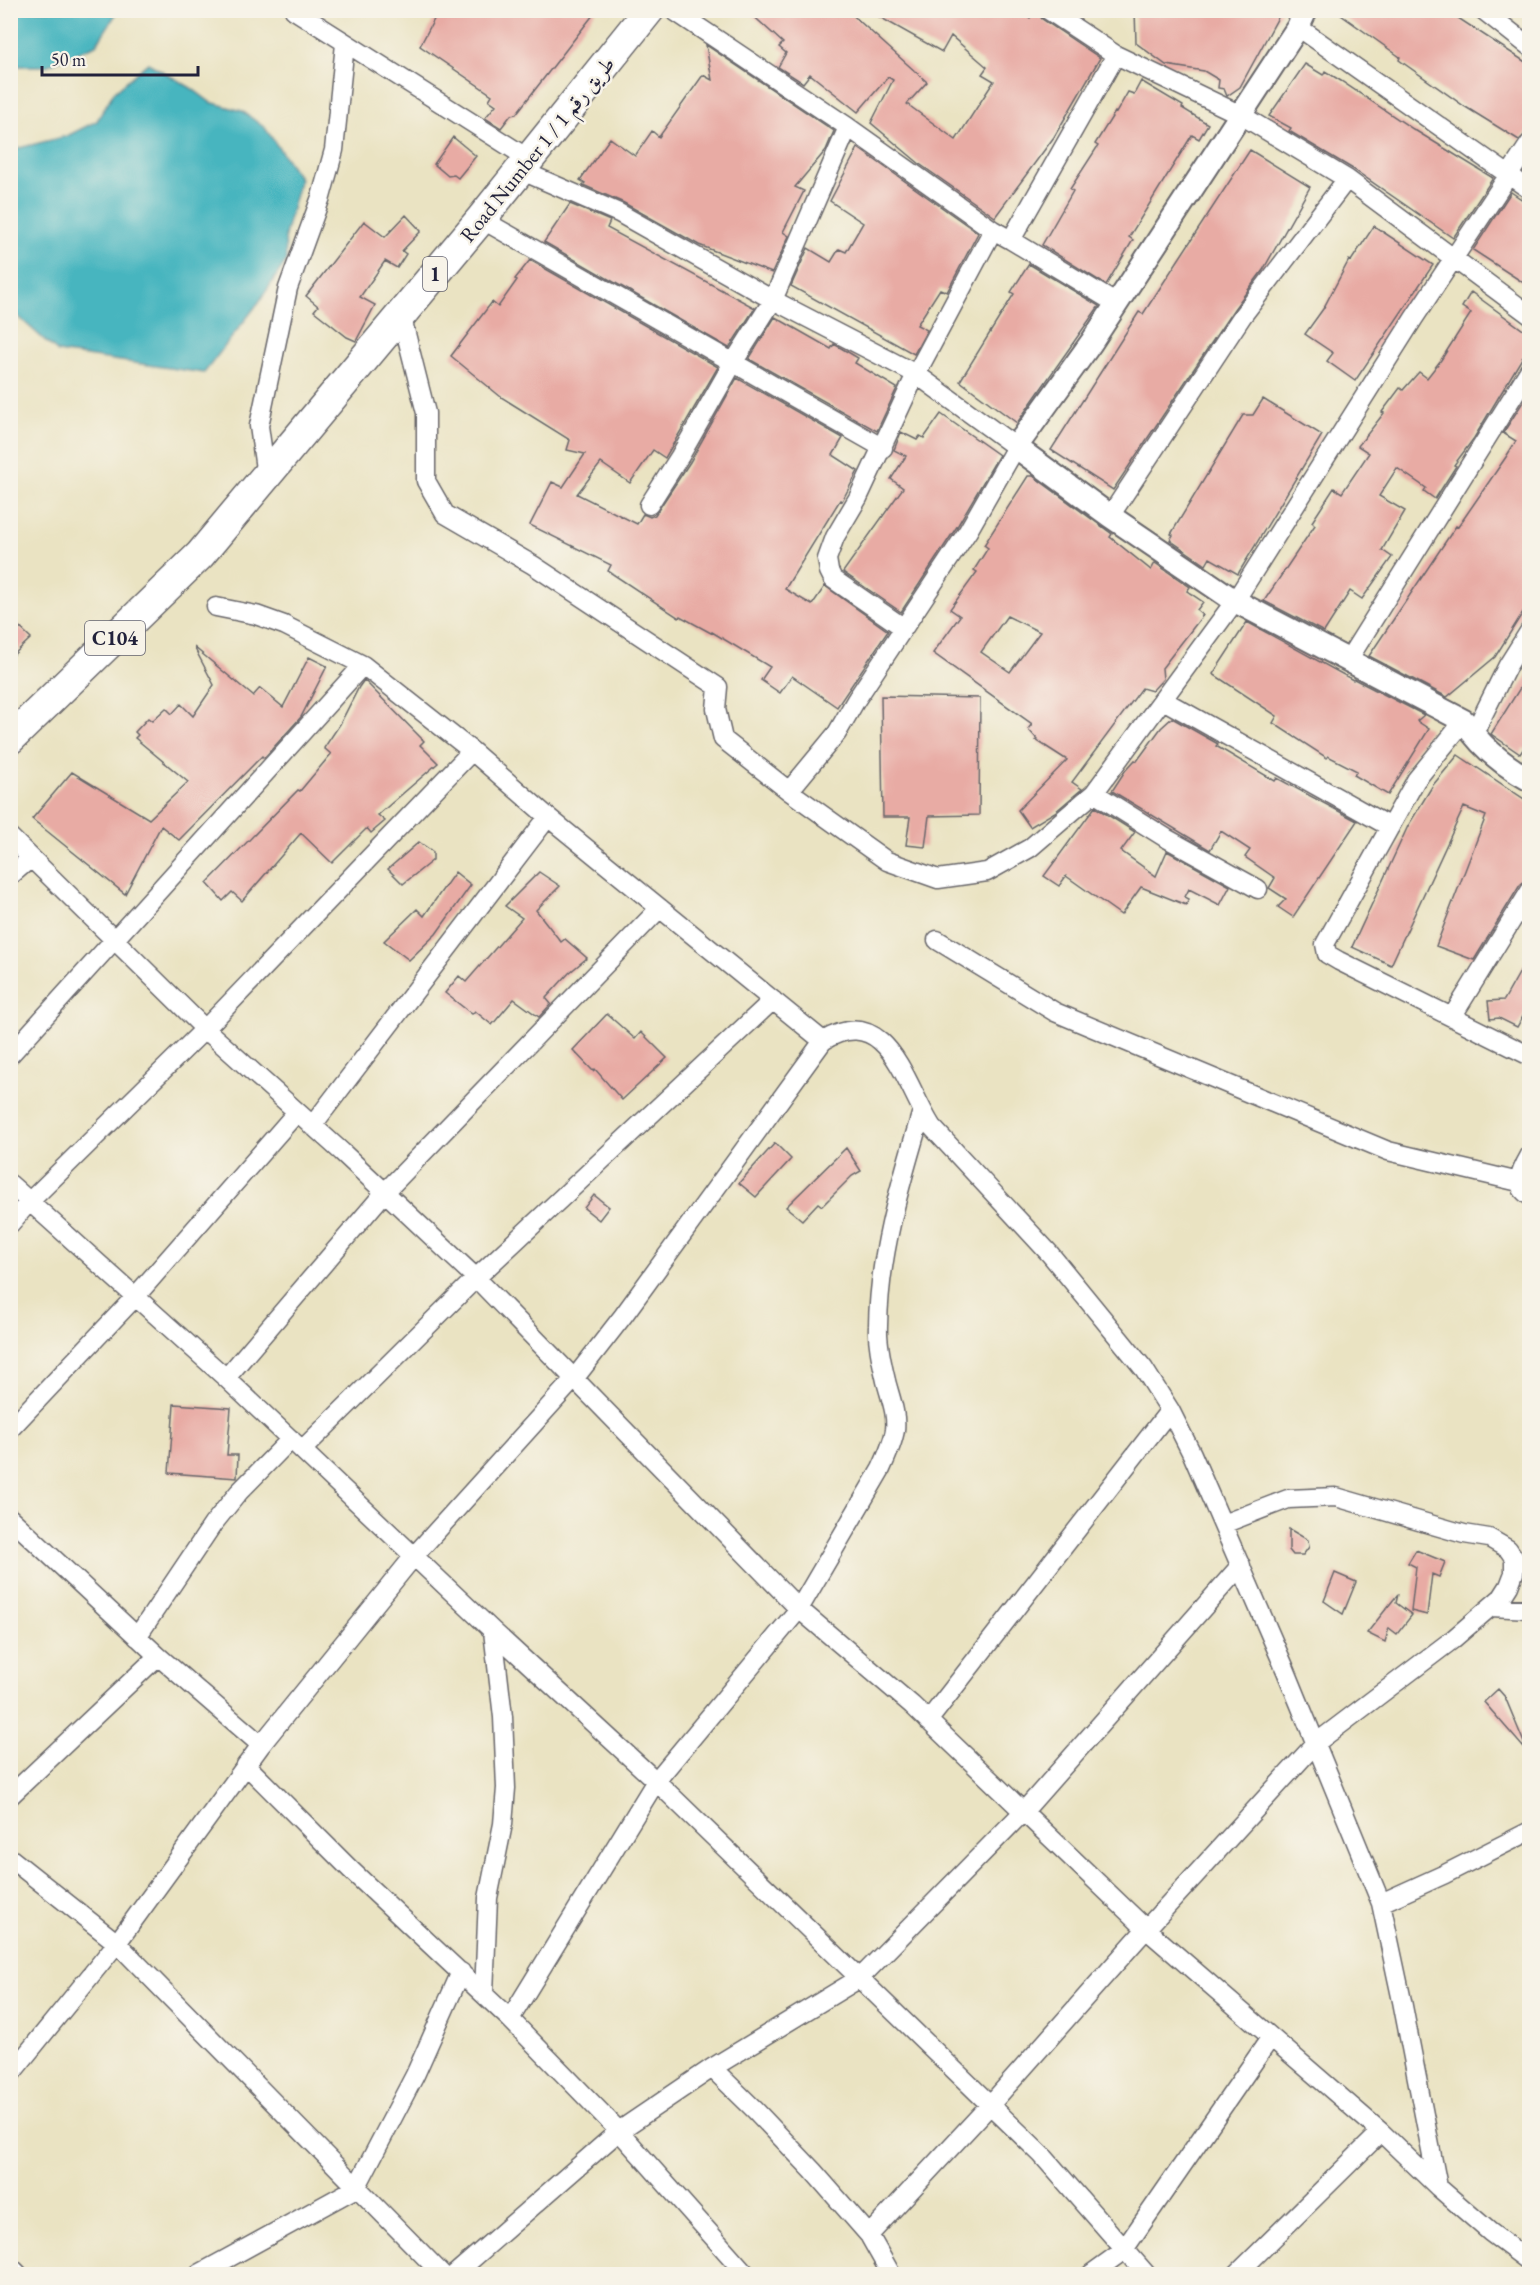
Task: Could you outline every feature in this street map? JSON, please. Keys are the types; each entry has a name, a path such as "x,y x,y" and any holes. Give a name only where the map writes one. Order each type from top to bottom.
{"highway":[{"name":"Road Number 1 / طريق رقم 1","path":"216,535 481,219 650,10"},
{"name":"C104","path":"10,739 179,576 216,535"}],"street":[{"path":"294,10 524,164 619,213 773,300 916,374 1110,516 1235,601 1348,660 1468,728 1489,752 1530,780"},
{"path":"673,10 848,127 993,230 1117,304"},
{"path":"1048,10 1116,55 1241,115 1347,179 1530,315"},
{"path":"1483,10 1530,47"},
{"path":"789,791 837,733 856,700 968,531 1016,447 1062,386 1117,304 1302,19 1507,175 1530,190"},
{"path":"266,476 259,426 288,288 321,197 334,150 345,44"},
{"path":"1011,240 1116,55"},
{"path":"649,505 680,456 732,363 773,300 848,127"},
{"path":"402,314 426,413 426,481 445,514 533,565 718,687 716,709 723,739 789,791 887,861 938,879 987,872 1030,849 1094,793 1235,601 1507,175 1530,143"},
{"path":"1110,516 1243,315 1347,179"},
{"path":"481,219 883,448"},
{"path":"904,628 833,579 827,559 835,537 883,448 916,374 993,230"},
{"path":"1348,660 1530,369"},
{"path":"216,607 256,615 284,625 363,665 472,751 548,817 824,1041"},
{"path":"1530,630 1468,728 1416,780 1325,944 1327,954 1530,1056"},
{"path":"10,1056 363,665"},
{"path":"1163,700 1390,827"},
{"path":"10,1224 29,1202 205,1029 472,751"},
{"path":"1094,793 1167,838 1258,889"},
{"path":"312,1126 548,817"},
{"path":"10,837 205,1029 476,1278 799,1609 928,1721 1146,1929 1381,2132 1438,2187 1490,2232 1530,2262"},
{"path":"10,876 31,858"},
{"path":"1452,1017 1530,891"},
{"path":"226,1378 385,1192 660,908"},
{"path":"937,940 1055,1012 1388,1151 1524,1189 1520,1173 1530,1155"},
{"path":"137,1636 213,1524 239,1492 296,1445 772,1000"},
{"path":"10,2075 117,1943 261,1745 414,1556 574,1379 623,1316 824,1041 836,1034 855,1029 866,1031 876,1037 897,1060 922,1111 951,1148 1050,1254 1144,1370 1170,1410 1241,1565 1381,1903 1438,2187"},
{"path":"510,2019 656,1781 799,1609 881,1469 893,1438 895,1415 884,1370 878,1329 880,1286 896,1200 922,1111"},
{"path":"10,1429 135,1298 297,1112"},
{"path":"10,1184 226,1378 493,1631 656,1781 1042,2156 1123,2251 1146,2274"},
{"path":"928,1721 1170,1410"},
{"path":"869,2235 990,2106 1146,1929 1316,1743 1444,1646 1491,1606 1506,1591 1514,1573 1514,1558 1508,1549 1503,1544 1489,1538 1464,1534 1336,1497 1288,1499 1223,1524"},
{"path":"10,1518 158,1656 261,1745"},
{"path":"454,2274 619,2131 712,2068 860,1978 1024,1811 1241,1565"},
{"path":"1491,1606 1530,1609"},
{"path":"484,1993 488,1898 503,1824 506,1788 503,1717 493,1631"},
{"path":"10,1796 158,1656"},
{"path":"246,1765 353,1872 510,2019 619,2131 746,2274"},
{"path":"1381,1903 1530,1831"},
{"path":"10,1858 117,1943 442,2274"},
{"path":"200,2274 356,2188 415,2075 461,1972"},
{"path":"1091,2274 1123,2251 1271,2037"},
{"path":"712,2068 813,2171 869,2235 891,2274"},
{"path":"1237,2274 1381,2132"},
{"path":"10,2266 18,2274"}],"water":[{"path":"10,11 118,11 96,45 46,66 11,66"},
{"path":"148,63 210,102 242,111 265,128 300,179 285,235 286,261 259,302 204,373 58,352 11,310 11,150 67,136 97,121 114,92"}],"building":[{"path":"439,10 597,10 516,114 511,115 501,128 485,118 496,105 489,100 492,95 420,46"},
{"path":"747,10 847,10 927,82 907,104 956,140 994,81 982,74 987,67 951,36 942,52 867,10 1019,10 1030,18 1036,10 1042,19 1100,58 1054,137 995,217 921,165 871,123 893,80 888,77 858,112 810,74 803,83 778,67 786,53 779,47 783,43"},
{"path":"1135,10 1282,10 1240,87 1227,96 1224,89 1218,88 1219,80 1204,71 1166,65 1136,43"},
{"path":"1334,10 1446,10 1530,65 1530,130 1519,140 1464,106"},
{"path":"706,45 834,131 826,150 795,187 804,191 783,232 789,236 772,273 699,245 624,203 583,185 585,183 580,180 610,138 635,156 652,131 659,137 703,75 712,80"},
{"path":"1305,64 1323,75 1325,71 1493,178 1453,238 1353,169 1289,131 1291,128 1269,116"},
{"path":"1141,81 1208,124 1199,139 1192,135 1129,237 1133,240 1106,285 1042,245 1073,191 1070,189 1098,146 1095,144 1128,92 1134,94"},
{"path":"453,137 476,156 458,178 454,175 448,176 434,164"},
{"path":"858,148 978,233 947,292 940,289 917,325 927,330 914,354 791,286 808,248 831,262 839,249 846,252 863,223 830,201"},
{"path":"1250,150 1310,187 1263,270 1234,309 1113,490 1051,450 1139,312 1143,314"},
{"path":"1511,192 1530,205 1530,287 1473,250"},
{"path":"570,204 610,221 607,228 755,308 729,348 544,242"},
{"path":"406,215 421,231 402,251 406,254 397,268 385,261 360,297 375,305 356,341 347,337 314,311 318,306 306,296 364,221 385,237"},
{"path":"1374,226 1433,265 1355,381 1327,361 1333,353 1305,334 1323,309 1349,260 1351,261"},
{"path":"530,260 718,367 665,458 653,450 630,483 601,463 577,494 637,524 643,514 650,517 655,515 690,462 737,378 843,438 833,455 858,471 842,501 840,500 785,589 812,605 825,586 888,631 837,707 792,676 780,693 761,680 770,667 712,632 680,616 679,618 608,571 611,565 530,525 552,482 563,487 585,454 567,450 570,440 501,397 451,356 492,302 498,307"},
{"path":"1029,264 1099,306 1017,423 960,381 1014,294 1011,292"},
{"path":"1471,292 1530,335 1530,345 1435,499 1424,491 1426,488 1397,468 1379,496 1405,511 1382,550 1392,557 1362,599 1350,591 1324,632 1264,601 1315,525 1312,522 1334,488 1342,493 1369,453 1358,446 1384,413 1382,412 1400,388 1403,390 1419,372 1427,378 1441,360 1471,313 1462,307"},
{"path":"775,317 831,349 834,344 841,348 858,358 855,363 897,388 877,431 749,359"},
{"path":"1530,391 1530,601 1495,657 1447,697 1369,656 1516,441 1503,433"},
{"path":"1263,399 1322,435 1238,574 1210,558 1206,565 1170,540 1173,535 1171,534 1243,415 1253,415"},
{"path":"941,414 999,455 958,525 901,612 843,572 903,488 891,479 906,456 894,450 901,432 917,440 920,436 924,438"},
{"path":"1028,476 1033,476 1112,534 1110,537 1151,570 1155,563 1190,587 1187,591 1203,602 1197,610 1203,615 1162,668 1163,679 1152,691 1142,688 1072,782 1082,789 1055,812 1030,827 1018,810 1067,760 1036,740 1028,729 1032,724 933,653 960,616 950,609 977,572 974,570 988,548 984,545","holes":["1007,616 1040,632 1010,672 981,652"]},
{"path":"10,618 31,638 10,658"},
{"path":"1247,622 1353,680 1424,715 1417,721 1429,729 1388,795 1354,775 1357,771 1328,756 1327,758 1273,723 1277,716 1213,674"},
{"path":"194,647 253,696 260,688 283,707 309,657 327,666 301,717 264,758 262,756 179,840 161,826 125,894 32,819 72,772 149,819 188,782 135,738 138,735 135,732 148,718 152,721 166,708 172,714 181,704 193,716 214,685"},
{"path":"1530,672 1530,751 1524,748 1520,754 1491,734"},
{"path":"364,680 424,741 420,745 438,763 378,815 385,821 371,833 367,828 332,863 301,833 242,901 232,892 223,901 207,883 298,790 300,791 331,754 324,748"},
{"path":"881,696 980,698 979,815 929,816 925,847 906,845 910,817 883,817"},
{"path":"1172,718 1218,744 1216,746 1275,781 1277,778 1357,821 1293,917 1278,907 1286,899 1269,888 1275,878 1245,857 1250,850 1221,831 1210,850 1112,791 1125,771 1135,760 1137,761 1161,728"},
{"path":"1458,755 1530,803 1530,876 1520,885 1474,960 1436,946 1486,816 1464,807 1391,965 1352,947 1408,826 1433,785"},
{"path":"1095,807 1135,832 1121,851 1156,876 1167,851 1230,886 1220,905 1189,889 1185,897 1189,899 1186,905 1141,887 1121,915 1066,876 1059,886 1044,876"},
{"path":"419,842 433,852 433,860 403,884 388,869"},
{"path":"455,872 471,885 436,934 409,960 384,941 417,909 424,916"},
{"path":"539,872 560,886 536,910 561,942 565,939 587,958 569,973 546,998 551,1004 539,1017 514,999 492,1025 475,1011 472,1014 445,993 459,976 466,982 522,918 505,906"},
{"path":"1530,954 1530,1004 1517,1027 1499,1018 1490,1019 1488,1001 1504,1000"},
{"path":"607,1014 635,1039 641,1032 667,1058 622,1100 595,1069 593,1071 573,1050"},
{"path":"775,1143 791,1159 756,1197 739,1183"},
{"path":"846,1148 861,1171 852,1176 822,1206 818,1203 802,1220 786,1207"},
{"path":"594,1195 609,1207 599,1220 584,1208"},
{"path":"174,1404 231,1408 227,1455 238,1455 237,1478 169,1473"},
{"path":"1289,1529 1308,1540 1309,1547 1303,1555 1293,1555 1289,1550"},
{"path":"1416,1550 1445,1562 1439,1577 1432,1574 1427,1615 1411,1611 1416,1567 1408,1563"},
{"path":"1335,1573 1356,1582 1343,1614 1324,1601"},
{"path":"1398,1594 1396,1603 1412,1615 1397,1634 1389,1628 1385,1642 1367,1633"},
{"path":"1498,1689 1505,1697 1525,1745 1523,1747 1484,1702"}]}
